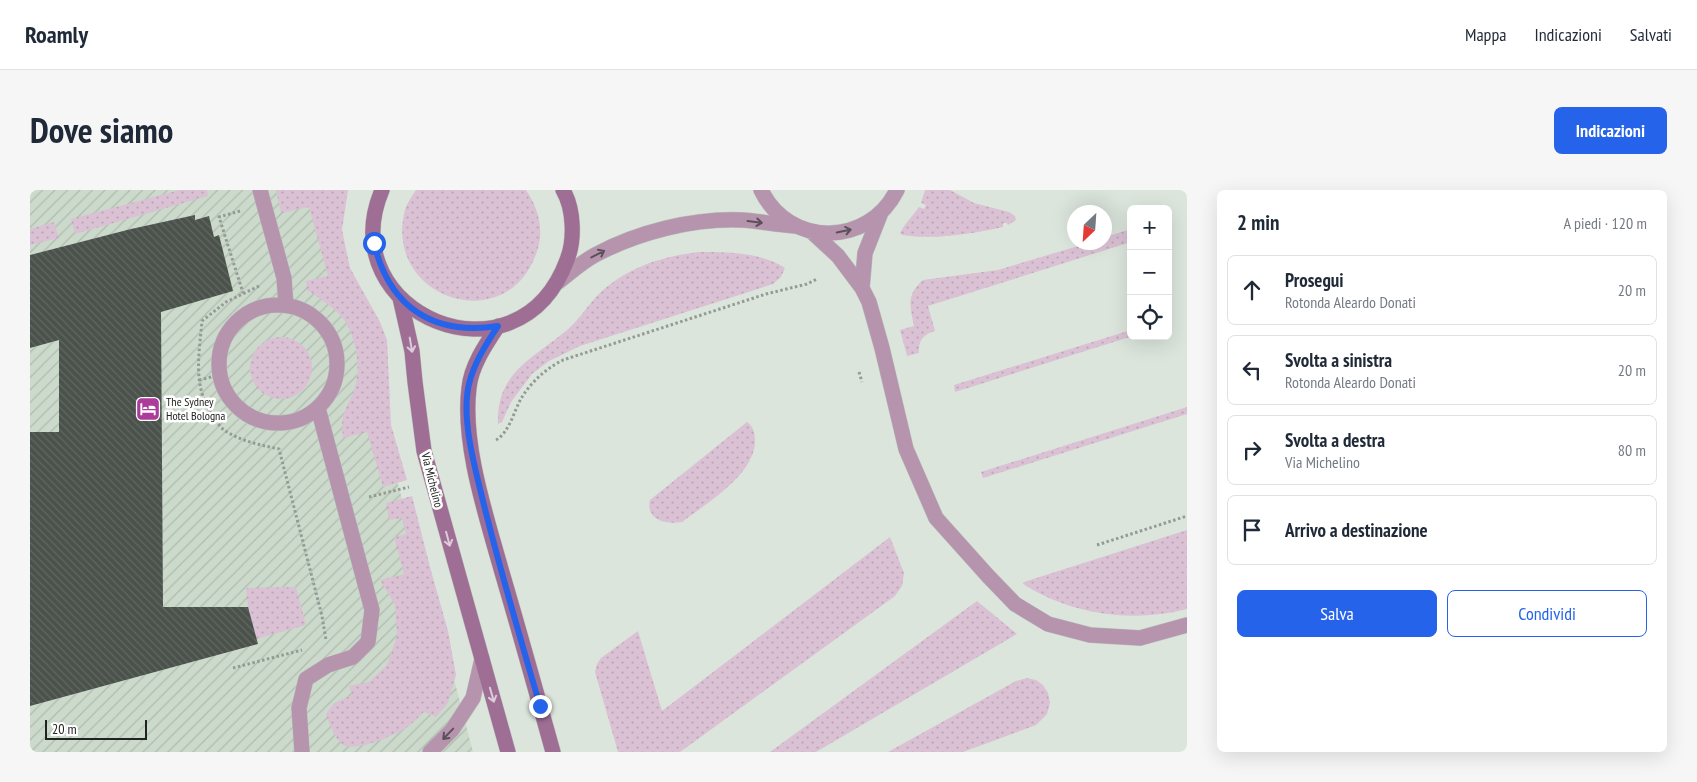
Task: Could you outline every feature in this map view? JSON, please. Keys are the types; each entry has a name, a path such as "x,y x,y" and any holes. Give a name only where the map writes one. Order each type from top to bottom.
{"street":[{"path":"260,190 284,278 286,305"},
{"path":"382,190 377,202 373,223 374,243 379,263 388,281 400,298 416,312 435,322 455,328 476,330 498,326 517,319 535,308 558,282 594,256 634,238 670,227 705,222 741,220 794,226 812,232 830,234 848,231 865,224 880,214 892,200 897,190"},
{"path":"558,282 569,255 572,234 571,213 563,190"},
{"path":"761,190 767,202 779,216 794,226"},
{"path":"862,288 864,253 880,214"},
{"path":"812,232 838,256 862,288 869,302 906,449 936,518 988,576 1015,604 1048,624 1090,635 1140,638 1187,625"},
{"name":"Via Michelino","path":"400,298 412,351 424,451 508,752"},
{"path":"268,305 286,305 305,310 321,322 332,338 337,356 337,375 330,393 318,408 303,418 286,423 268,422 250,417 236,406 225,392 219,375 219,356 224,338 235,322 250,311 268,305"},
{"path":"498,326 476,364 469,386 467,414 470,443 491,532 553,752"},
{"path":"302,752 299,708 306,679 328,665 353,657 368,642 372,610 318,408"},
{"name":"Via Michelino","path":"430,752 452,730 472,698 482,659"}],"path":[{"path":"244,293 219,216 264,207"},
{"path":"493,441 502,436 523,396 530,387 549,368 563,360 766,294 807,284 817,279"},
{"path":"261,284 226,302 202,321 199,386 209,411 222,430 250,443 279,449 322,616 326,644"},
{"path":"199,380 219,375"},
{"path":"344,504 409,488"},
{"path":"1097,545 1187,516"},
{"path":"233,668 308,648"}],"shaded area":[{"path":"30,190 323,190 353,329 455,683 473,752 30,752"},
{"path":"180,190 207,190 208,196 75,234 71,219"},
{"path":"276,190 348,190 342,230 350,268 380,322 387,340 391,425 407,480 383,487 367,432 343,438 342,421 354,391 358,366 353,338 346,322 341,316 307,290 306,281 328,276 309,207 281,213"},
{"path":"416,190 526,190 537,213 540,237 536,254 521,280 500,295 475,301 451,297 428,285 412,266 403,241 405,210"},
{"path":"925,190 950,190 974,203 1009,212 1015,216 1016,220 1008,225 1003,223 1003,227 966,234 940,237 902,235 900,233 919,207 924,209 926,205 921,203"},
{"path":"54,222 59,238 30,245 30,229"},
{"path":"1127,230 1127,243 1112,248 1112,235"},
{"path":"1067,249 1106,250 928,306 935,331 922,338 919,353 907,356 900,330 914,326 911,301 914,291 923,280 998,270"},
{"path":"699,252 755,256 785,268 781,277 773,284 580,346 549,361 532,374 511,402 502,422 498,424 499,407 503,392 510,380 529,359 570,327 607,287 643,266 671,257"},
{"path":"1127,331 1127,338 955,392 954,385"},
{"path":"281,337 293,340 303,346 309,356 312,368 309,380 303,390 293,396 281,399 269,396 259,390 253,380 250,368 253,356 259,346 269,340"},
{"path":"1187,407 1187,414 983,478 981,472"},
{"path":"747,422 754,431 755,442 753,454 747,466 738,477 716,497 682,522 664,522 654,517 649,507 650,500"},
{"path":"412,496 448,631 456,675 448,703 436,717 424,712 409,726 395,734 367,744 350,747 340,742 326,714 334,703 352,695 349,686 369,682 387,665 397,636 395,605 380,580 404,574 394,537 406,534 402,518 389,520 386,503"},
{"path":"1187,530 1187,609 1145,615 1103,613 1062,603 1042,595 1023,584 1024,582"},
{"path":"890,537 904,573 902,586 895,596 680,752 618,752 595,672 601,658 638,631 662,711"},
{"path":"296,587 306,625 256,639 248,607 246,588"},
{"path":"977,601 1017,634 816,752 770,752"},
{"path":"1027,678 1036,680 1043,685 1048,693 1050,703 1047,714 1036,725 963,752 888,752 1016,681"}],"building":[{"path":"195,215 195,220 209,216 214,237 219,235 233,291 161,312 163,607 248,607 258,644 30,706 30,432 59,432 59,340 30,348 30,255"}],"place":[{"name":"The Sydney Hotel Bologna","path":"148,409"}],"route":[{"path":"374,243 379,263 388,281 400,298 416,312 435,322 455,328 476,330 498,326 476,364 469,386 467,414 470,443 491,532 540,706"}]}
